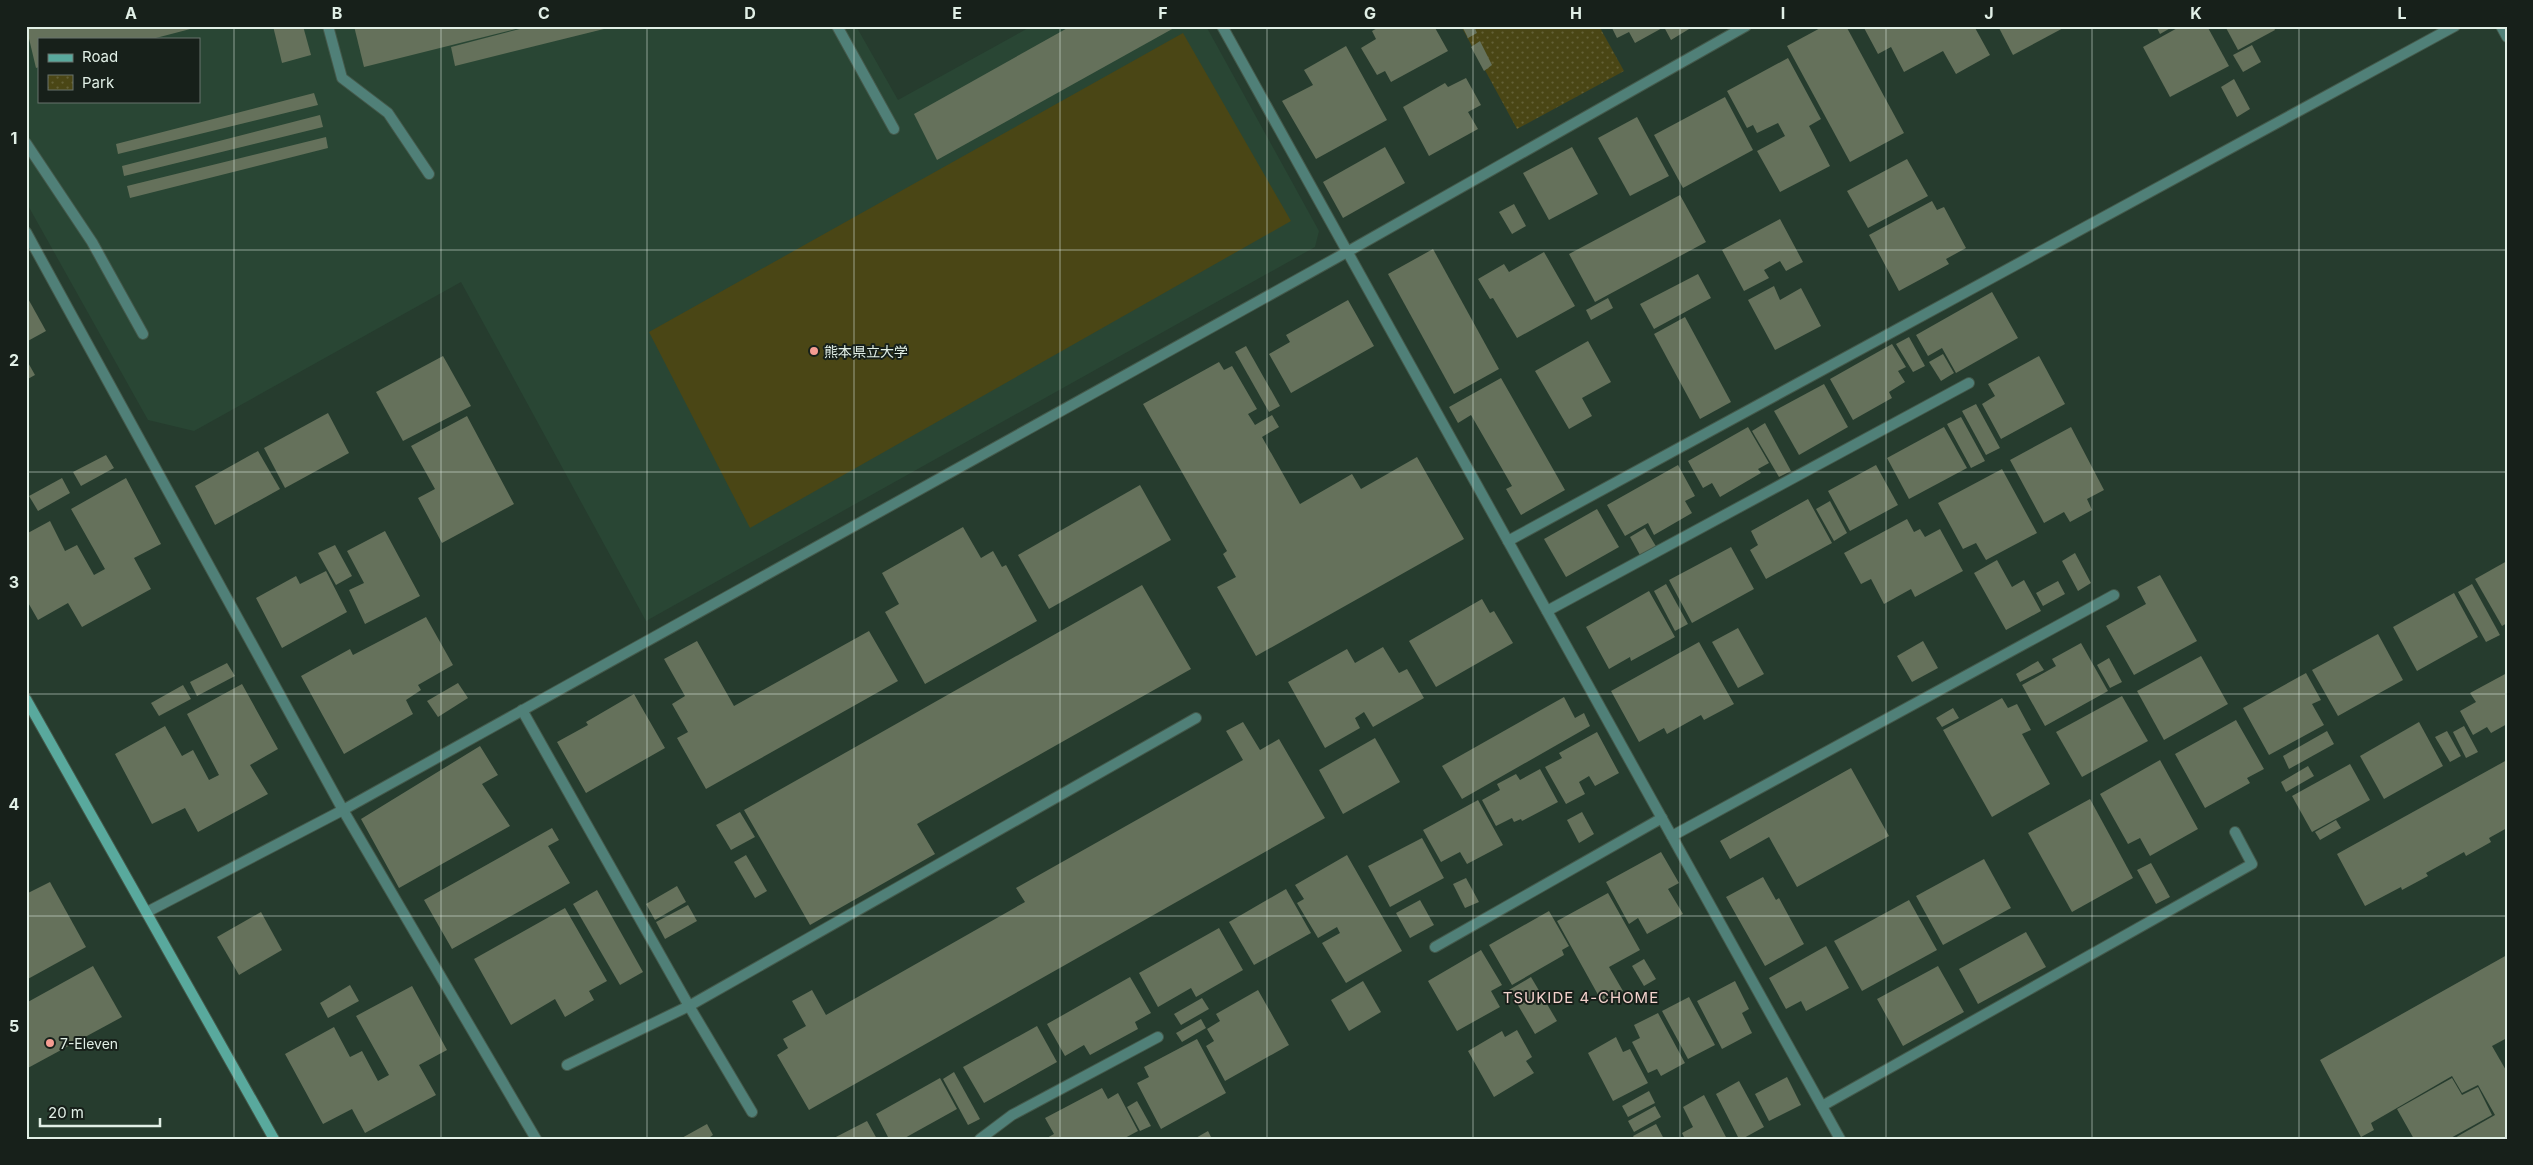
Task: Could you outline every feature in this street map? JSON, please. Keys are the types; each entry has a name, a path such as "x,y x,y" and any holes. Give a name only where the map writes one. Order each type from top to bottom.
{"street":[{"path":"328,26 342,78 388,112 429,174"},
{"path":"837,26 894,128"},
{"path":"1222,26 1840,1139"},
{"path":"147,912 343,810 1347,252 1732,30 1746,26"},
{"path":"1508,541 2455,26"},
{"path":"2501,26 2507,37"},
{"path":"26,143 92,242 144,334"},
{"path":"26,232 343,810 536,1139"},
{"path":"1547,611 1969,383"},
{"path":"1672,836 2114,595"},
{"path":"26,699 274,1139"},
{"path":"522,710 689,1006 752,1112"},
{"path":"567,1065 689,1006 1196,718"},
{"path":"1435,948 1662,818"},
{"path":"1822,1106 2252,864 2235,832"},
{"path":"980,1139 1012,1115 1158,1037"}],"shaded area":[{"name":"熊本県立大学","path":"26,26 856,26 898,100 1032,26 1206,26 1319,231 1315,247 646,621 461,282 194,431 148,420 26,202"}],"green space":[{"path":"1461,26 1599,26 1624,71 1517,129"},
{"path":"1183,33 1291,221 750,528 649,332"}],"building":[{"path":"26,26 198,26 156,38 38,38 38,67 36,68"},
{"path":"273,26 303,26 311,55 282,63"},
{"path":"354,26 523,26 524,27 364,67"},
{"path":"531,26 612,27 455,66 451,47"},
{"path":"1071,26 1174,28 937,160 914,114"},
{"path":"1381,26 1434,26 1448,51 1391,82 1385,71 1377,75 1361,48 1376,39 1372,31"},
{"path":"1462,26 1474,26 1477,33 1468,38"},
{"path":"1611,26 1694,26 1671,40 1664,27 1635,43 1629,32 1617,38"},
{"path":"1824,26 1846,26 1904,133 1850,162 1787,46"},
{"path":"1863,26 1974,26 1990,55 1956,74 1943,51 1904,72 1891,47 1878,54"},
{"path":"1998,26 2067,26 2013,55"},
{"path":"2156,26 2174,26 2160,34"},
{"path":"2181,26 2207,26 2229,66 2170,97 2143,47"},
{"path":"2225,26 2273,26 2275,30 2238,50"},
{"path":"1480,41 1492,65 1484,71 1471,47"},
{"path":"2252,45 2261,62 2243,72 2233,55"},
{"path":"1346,46 1387,120 1316,159 1282,101 1313,85 1304,70"},
{"path":"1788,58 1821,119 1809,126 1830,166 1780,192 1757,151 1785,136 1778,123 1757,133 1753,125 1747,128 1727,91"},
{"path":"1466,78 1481,105 1468,112 1478,129 1429,156 1403,107 1445,83 1448,87"},
{"path":"2234,79 2250,109 2237,117 2221,87"},
{"path":"314,93 318,105 118,154 116,144"},
{"path":"1725,97 1753,150 1683,188 1654,135"},
{"path":"320,115 323,127 124,176 122,166"},
{"path":"1637,117 1669,176 1630,196 1598,138"},
{"path":"326,137 328,148 130,198 127,186"},
{"path":"1385,147 1405,183 1343,218 1323,182"},
{"path":"1572,147 1598,194 1549,220 1523,173"},
{"path":"1907,159 1928,196 1868,228 1847,191"},
{"path":"1680,195 1706,242 1595,302 1569,254"},
{"path":"1932,201 1937,210 1944,207 1966,248 1946,259 1949,264 1899,291 1869,235"},
{"path":"1514,204 1526,226 1512,234 1499,212"},
{"path":"1780,219 1803,262 1786,271 1780,261 1764,270 1769,278 1744,291 1722,250"},
{"path":"1433,249 1499,369 1454,394 1388,274"},
{"path":"1544,252 1575,306 1517,338 1493,298 1490,299 1478,279 1504,264 1509,272"},
{"path":"1698,274 1711,298 1654,329 1640,304"},
{"path":"1774,286 1780,300 1801,288 1821,326 1775,350 1748,300"},
{"path":"1992,292 2018,338 1956,373 1942,348 1928,356 1916,335"},
{"path":"26,295 46,331 26,342"},
{"path":"1608,298 1613,308 1591,320 1586,310"},
{"path":"1348,300 1374,346 1291,393 1269,354 1290,342 1286,335"},
{"path":"1685,317 1731,402 1700,419 1654,334"},
{"path":"1909,337 1925,366 1913,372 1896,344"},
{"path":"1588,341 1611,382 1582,398 1592,416 1569,429 1535,371"},
{"path":"1892,344 1906,367 1898,371 1905,382 1889,392 1892,398 1853,420 1830,379"},
{"path":"1246,346 1280,406 1269,412 1235,352"},
{"path":"1943,354 1954,373 1941,381 1929,362"},
{"path":"443,356 471,406 403,441 376,392"},
{"path":"2039,356 2065,404 2001,439 1982,404 1995,396 1988,384"},
{"path":"26,359 35,375 26,380"},
{"path":"1219,362 1224,370 1232,366 1257,409 1248,414 1255,425 1272,415 1279,427 1262,437 1300,504 1352,474 1361,489 1417,457 1464,539 1256,656 1217,587 1236,577 1223,554 1227,551 1143,404"},
{"path":"1501,378 1565,490 1521,515 1506,489 1512,486 1471,415 1458,423 1449,407"},
{"path":"1824,384 1848,427 1799,455 1774,411"},
{"path":"1976,404 2000,448 1986,455 1962,411"},
{"path":"328,413 349,453 285,488 264,448"},
{"path":"467,416 514,504 442,543 418,498 435,489 411,446"},
{"path":"1961,417 1985,461 1971,468 1947,424"},
{"path":"1765,423 1791,471 1779,477 1752,431"},
{"path":"1748,427 1769,463 1758,469 1761,473 1720,497 1712,483 1703,488 1688,461"},
{"path":"1944,427 1967,468 1909,499 1887,458"},
{"path":"2071,427 2104,490 2087,499 2092,510 2070,522 2064,512 2044,523 2010,460"},
{"path":"258,451 280,489 215,525 195,486"},
{"path":"106,455 114,468 81,486 73,472"},
{"path":"1678,465 1695,496 1685,501 1692,513 1654,535 1648,523 1625,536 1607,505"},
{"path":"1876,465 1898,505 1850,531 1828,491"},
{"path":"2002,469 2037,533 1986,560 1976,543 1963,549 1938,503"},
{"path":"62,478 70,493 38,511 29,496"},
{"path":"126,478 161,544 134,558 151,589 82,627 68,603 38,620 26,599 26,534 50,521 65,551 77,545 94,575 105,569 71,509"},
{"path":"1140,485 1171,540 1049,609 1018,555"},
{"path":"1808,499 1832,543 1766,579 1750,550 1758,545 1751,531"},
{"path":"1830,501 1847,533 1834,541 1816,509"},
{"path":"1597,509 1619,547 1566,577 1544,539"},
{"path":"1907,519 1914,532 1920,529 1925,537 1940,529 1963,571 1915,597 1911,589 1884,604 1871,579 1861,584 1844,553"},
{"path":"963,527 981,558 993,551 1002,567 1006,565 1037,621 925,684 885,612 899,604 882,573"},
{"path":"1645,528 1657,548 1641,557 1630,537"},
{"path":"385,531 420,596 365,624 349,590 364,583 347,551"},
{"path":"335,545 352,576 336,585 318,553"},
{"path":"1731,547 1754,589 1692,623 1669,580"},
{"path":"2075,553 2091,583 2078,591 2062,561"},
{"path":"1997,560 2012,587 2024,580 2041,611 2006,630 1974,573"},
{"path":"2507,561 2507,623 2502,626 2475,579"},
{"path":"326,571 347,612 282,648 256,598 296,576 300,584"},
{"path":"2160,575 2197,641 2134,675 2106,626 2146,604 2137,587"},
{"path":"2058,581 2065,594 2043,606 2036,593"},
{"path":"1666,584 1688,624 1675,631 1654,591"},
{"path":"2472,584 2500,635 2486,642 2458,592"},
{"path":"1142,585 1191,669 917,824 935,854 810,925 744,810"},
{"path":"1649,591 1675,637 1631,661 1630,657 1609,669 1586,627"},
{"path":"2454,593 2478,637 2417,671 2393,627"},
{"path":"1482,599 1490,613 1494,611 1513,643 1436,687 1409,641"},
{"path":"426,617 453,665 418,685 421,690 406,700 413,714 344,754 301,676 350,649 353,655"},
{"path":"1738,628 1764,674 1738,688 1712,642"},
{"path":"869,631 898,681 706,789 677,738 688,732 672,704 685,696 664,659 697,641 734,706"},
{"path":"2378,634 2403,680 2338,716 2312,670"},
{"path":"1923,641 1938,668 1912,682 1897,656"},
{"path":"1699,642 1734,704 1704,720 1701,715 1667,734 1664,728 1639,742 1611,691"},
{"path":"2081,643 2108,691 2045,726 2022,685 2056,666 2052,659"},
{"path":"1383,647 1399,673 1407,669 1424,698 1373,727 1364,712 1355,718 1360,728 1325,748 1288,682 1347,649 1355,663"},
{"path":"2201,656 2228,704 2164,740 2137,691"},
{"path":"2109,658 2122,682 2110,688 2097,665"},
{"path":"2038,661 2044,670 2020,682 2016,674"},
{"path":"227,663 235,676 197,696 190,682"},
{"path":"2306,673 2321,700 2312,704 2324,725 2269,755 2243,708"},
{"path":"2507,673 2507,724 2491,733 2487,727 2473,735 2460,711 2476,702 2470,693"},
{"path":"458,683 468,698 438,717 427,701"},
{"path":"242,684 278,749 250,765 268,794 198,832 185,808 152,824 115,754 165,726 182,756 193,750 209,780 219,775 187,714"},
{"path":"183,685 191,699 159,716 151,703"},
{"path":"634,694 665,748 586,793 557,742 588,725 586,722"},
{"path":"2122,696 2148,741 2082,777 2056,732"},
{"path":"1564,697 1575,718 1584,713 1590,726 1462,799 1442,766"},
{"path":"2002,698 2008,708 2017,704 2031,730 2022,734 2050,784 1992,817 1943,730"},
{"path":"1953,708 1959,718 1942,727 1936,718"},
{"path":"2236,720 2264,769 2247,778 2250,783 2205,808 2175,754"},
{"path":"1243,722 1260,750 1279,739 1325,818 809,1110 777,1055 788,1048 783,1039 806,1026 792,1001 812,990 826,1015 1025,902 1016,888 1243,760 1226,731"},
{"path":"2419,722 2443,766 2384,799 2360,756"},
{"path":"2464,726 2478,752 2466,758 2453,732"},
{"path":"2327,731 2334,744 2289,769 2283,756"},
{"path":"2447,731 2461,756 2450,762 2435,737"},
{"path":"1597,732 1619,773 1595,786 1589,776 1579,782 1585,794 1566,804 1545,767 1562,758 1559,753"},
{"path":"1375,738 1400,782 1343,814 1319,770"},
{"path":"480,746 498,775 482,784 510,826 399,888 361,819"},
{"path":"2160,760 2198,829 2150,856 2140,838 2128,844 2100,794"},
{"path":"2507,760 2507,828 2489,838 2491,842 2466,856 2464,852 2426,873 2428,876 2402,890 2401,887 2365,906 2337,854"},
{"path":"2350,764 2370,800 2312,832 2292,796"},
{"path":"2308,766 2314,776 2286,792 2281,782"},
{"path":"1851,768 1889,836 1797,887 1769,837 1730,859 1720,841"},
{"path":"1540,769 1558,802 1522,821 1521,819 1514,822 1512,818 1496,826 1482,800 1500,790 1497,784 1516,774 1520,780"},
{"path":"2090,799 2133,878 2072,912 2028,833"},
{"path":"1478,800 1503,845 1467,864 1460,852 1441,862 1423,830"},
{"path":"740,812 755,837 731,850 716,825"},
{"path":"1582,812 1594,834 1579,843 1567,820"},
{"path":"2336,820 2341,828 2320,840 2315,832"},
{"path":"552,828 559,840 548,846 570,883 452,949 424,900"},
{"path":"1422,838 1444,878 1390,907 1368,866"},
{"path":"1661,852 1679,883 1668,889 1683,914 1647,934 1638,918 1629,924 1606,882"},
{"path":"746,855 767,891 755,898 734,862"},
{"path":"1347,855 1402,951 1346,983 1322,943 1340,933 1337,927 1318,938 1297,903 1304,899 1295,885"},
{"path":"1984,859 2011,908 1943,945 1916,896"},
{"path":"2151,863 2170,897 2156,904 2137,870"},
{"path":"1763,877 1776,900 1779,898 1804,944 1765,966 1726,897"},
{"path":"1466,878 1479,902 1465,908 1453,884"},
{"path":"50,882 86,947 26,980 26,894"},
{"path":"677,886 686,902 655,920 646,904"},
{"path":"1286,889 1311,933 1254,965 1229,922"},
{"path":"597,890 643,972 620,985 573,904"},
{"path":"1608,893 1640,950 1609,967 1623,991 1602,1002 1557,921"},
{"path":"1420,900 1434,925 1410,938 1396,913"},
{"path":"1909,900 1937,950 1862,991 1834,941"},
{"path":"688,905 697,921 665,939 656,922"},
{"path":"565,908 607,981 589,991 594,1000 565,1017 555,999 511,1025 474,959"},
{"path":"1549,911 1569,946 1562,950 1564,955 1512,985 1489,945"},
{"path":"261,912 282,950 239,975 217,937"},
{"path":"1219,928 1243,970 1196,997 1191,988 1158,1007 1139,973"},
{"path":"2026,932 2046,967 1978,1004 1959,969"},
{"path":"1826,946 1849,988 1806,1011 1801,1001 1786,1009 1769,978"},
{"path":"1481,950 1502,985 1491,991 1500,1007 1457,1031 1428,981"},
{"path":"2507,955 2507,1038 2492,1046 2507,1072 2507,1139 2453,1139 2495,1115 2478,1085 2462,1093 2452,1076 2371,1123 2374,1130 2361,1137 2320,1060"},
{"path":"1644,959 1656,979 1644,986 1632,966"},
{"name":"7-Eleven","path":"93,966 122,1017 26,1069 26,1003"},
{"path":"1938,966 1964,1012 1903,1046 1877,999"},
{"path":"1130,977 1151,1013 1135,1022 1138,1029 1090,1055 1084,1045 1065,1056 1047,1024"},
{"path":"1531,977 1557,1021 1535,1034 1509,990"},
{"path":"1363,981 1381,1012 1349,1031 1331,1000"},
{"path":"1735,981 1749,1009 1742,1013 1752,1033 1722,1049 1697,1001"},
{"path":"350,985 359,1001 328,1018 320,1003"},
{"path":"412,986 447,1050 419,1065 436,1095 365,1133 352,1109 323,1124 285,1054 334,1027 350,1057 362,1051 378,1081 389,1075 356,1016"},
{"path":"1258,990 1289,1045 1225,1081 1206,1046 1214,1041 1207,1029 1220,1021 1216,1014"},
{"path":"1689,997 1715,1045 1688,1059 1662,1011"},
{"path":"1202,998 1209,1009 1181,1025 1174,1014"},
{"path":"1658,1013 1685,1063 1661,1076 1657,1069 1648,1073 1632,1042 1640,1038 1634,1025"},
{"path":"1201,1019 1206,1028 1182,1042 1176,1033"},
{"path":"1037,1026 1057,1062 984,1103 963,1067"},
{"path":"1517,1030 1532,1057 1526,1061 1534,1073 1494,1097 1468,1051 1502,1031 1505,1037"},
{"path":"1616,1037 1623,1052 1630,1049 1648,1083 1613,1101 1588,1053"},
{"path":"1197,1039 1226,1093 1161,1129 1137,1083 1149,1077 1144,1067"},
{"path":"954,1072 980,1119 968,1125 943,1079"},
{"path":"1787,1077 1801,1105 1769,1121 1755,1094"},
{"path":"940,1078 957,1109 903,1139 889,1139 876,1114"},
{"path":"2452,1078 2462,1095 2478,1087 2492,1115 2449,1139 2414,1139 2397,1109"},
{"path":"1739,1081 1764,1127 1742,1139 1739,1139 1716,1094"},
{"path":"1102,1088 1108,1099 1118,1093 1138,1131 1123,1139 1045,1139 1054,1134 1045,1118"},
{"path":"1649,1091 1655,1103 1628,1117 1622,1106"},
{"path":"1704,1095 1727,1139 1685,1139 1682,1133 1693,1127 1683,1107"},
{"path":"1137,1101 1151,1126 1140,1131 1127,1107"},
{"path":"1655,1106 1661,1117 1634,1132 1628,1121"},
{"path":"867,1121 877,1139 832,1139"},
{"path":"707,1124 713,1135 707,1139 680,1139"},
{"path":"1656,1124 1664,1139 1635,1139 1633,1136"},
{"path":"1208,1131 1212,1139 1194,1139"}],"place":[{"name":"熊本県立大学","path":"814,351"},
{"name":"7-Eleven","path":"50,1043"}],"district":[{"name":"TSUKIDE 4-CHOME","path":"1581,997"}]}
